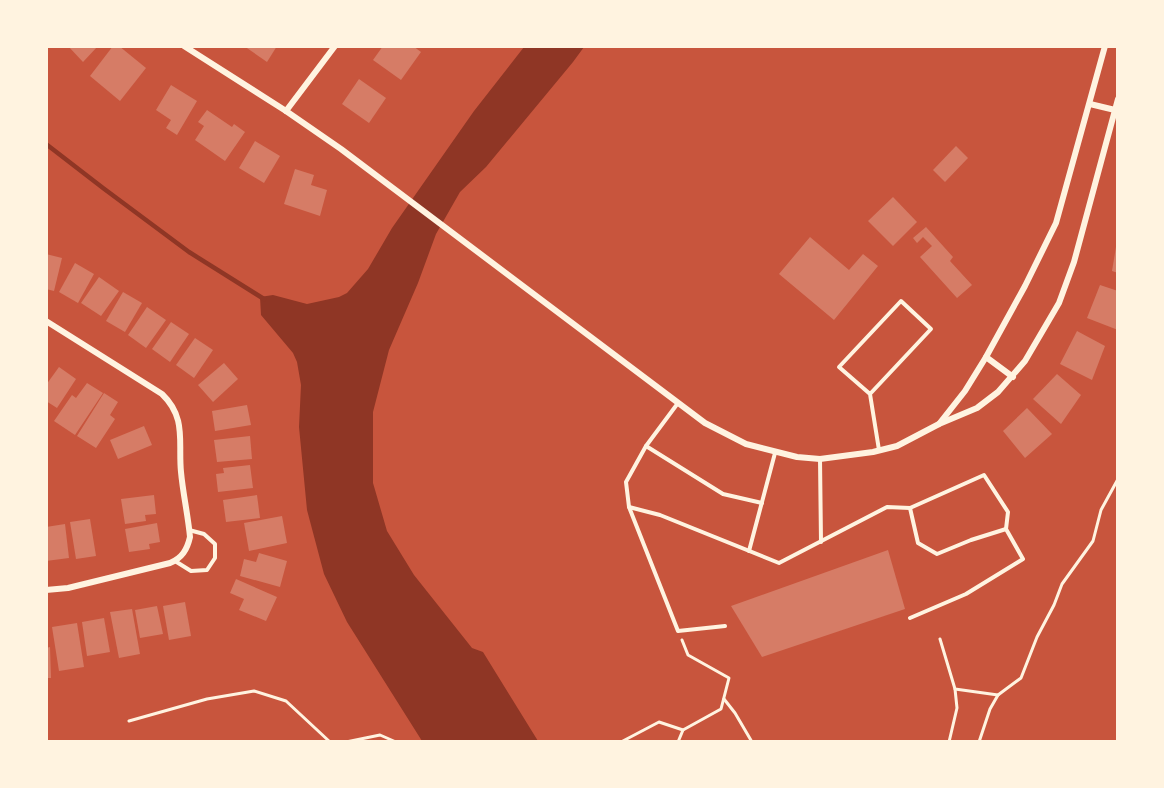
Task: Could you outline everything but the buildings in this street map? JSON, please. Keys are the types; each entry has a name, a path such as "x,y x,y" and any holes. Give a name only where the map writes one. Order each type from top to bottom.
{"street":[{"path":"184,46 286,111 385,181 469,243 553,310 725,435 775,453 820,459 879,451 897,446 939,424 977,408 1012,377 1047,326 1067,285 1118,99"},
{"path":"286,111 336,46"},
{"path":"939,424 965,391 986,357 1056,223 1105,46"},
{"path":"1090,104 1115,110"},
{"path":"46,321 162,394 173,404 180,435 181,472 189,530 188,545 181,557 174,561 87,583 46,590"},
{"path":"986,357 1012,377"}],"lane":[{"path":"870,394 931,328 900,301 839,367 870,394 879,451"},
{"path":"678,402 646,446 626,482 629,507 678,631 725,626"},
{"path":"646,446 723,494 762,503"},
{"path":"749,551 775,453"},
{"path":"820,459 821,542"},
{"path":"629,507 660,515 778,563 887,507 910,508 984,475 1008,512 1006,529 1023,559 966,594 910,618"},
{"path":"910,508 918,543 936,554 1006,529"},
{"path":"174,561 191,571 207,570 215,558 215,544 204,534 189,530"}],"path":[{"path":"979,741 990,709 998,695 1021,678 1062,584 1093,541 1101,510 1118,479"},
{"path":"678,631 688,655 729,678 721,709 683,730 678,741"},
{"path":"940,639 955,689 957,708 949,741"},
{"path":"955,689 998,695"},
{"path":"129,721 207,699 254,691 285,701 330,741"},
{"path":"724,699 752,741"},
{"path":"621,741 659,722 683,730"},
{"path":"346,741 380,735 396,741"}],"shaded area":[{"path":"524,47 584,47 486,167 460,192 436,234 389,350 373,412 373,483 387,531 414,575 472,648 483,652 538,741 422,741 347,622 324,574 307,510 299,427 301,385 297,362 293,353 261,315 260,297 273,295 307,304 347,293 368,269 392,228 474,111"}],"waterway":[{"path":"46,144 189,252 264,299"}]}
